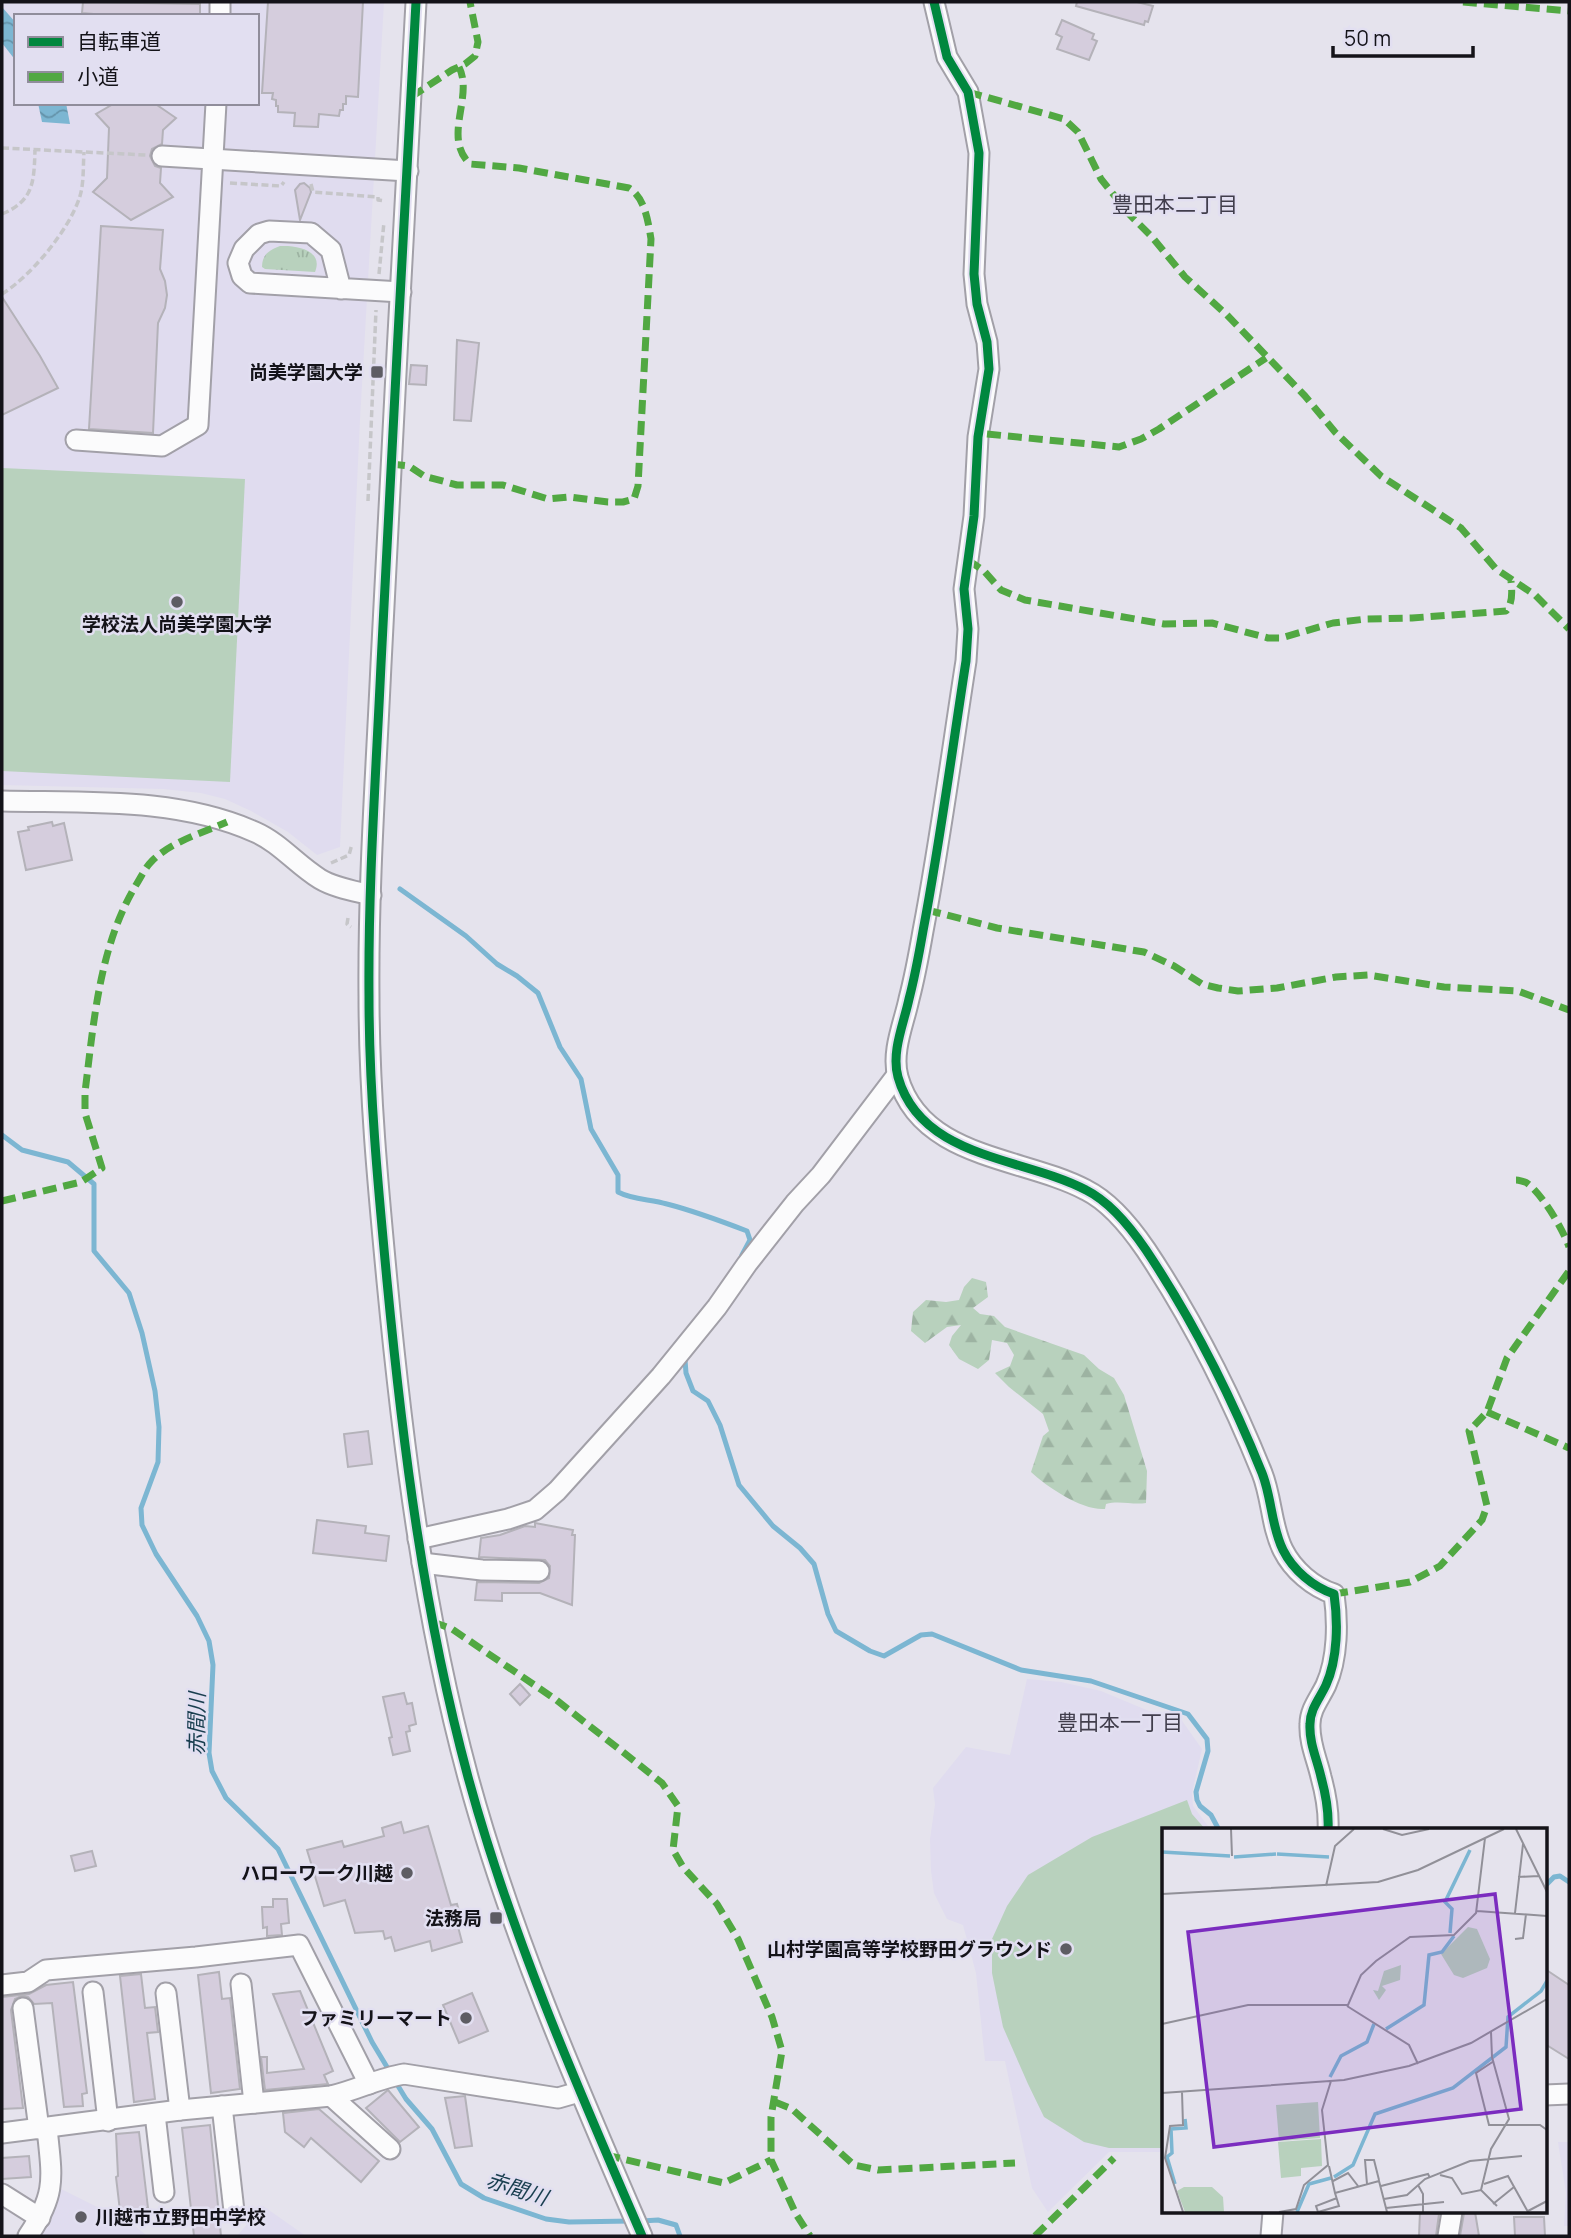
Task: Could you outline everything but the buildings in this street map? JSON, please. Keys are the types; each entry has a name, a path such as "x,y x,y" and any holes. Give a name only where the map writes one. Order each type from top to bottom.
{"street":[{"path":"416,2 385,582 371,895 369,1004 374,1128 397,1379 422,1563 469,1780 518,1936 579,2092 637,2224"},
{"path":"934,2 940,37 947,57 968,92 979,153 974,274 977,304 987,342 989,369 978,437 974,516 964,589 968,629 966,661 936,862 900,1032 897,1075 917,1112 935,1129 959,1144 1075,1185 1110,1206 1144,1247 1164,1278 1217,1375 1259,1467 1283,1551 1311,1582 1334,1594 1336,1628 1332,1660 1327,1681 1315,1701 1309,1722 1312,1749 1329,1811 1328,1828"},
{"path":"76,440 162,446 198,425 216,105"},
{"path":"162,156 408,171"},
{"path":"341,289 331,250 311,233 269,231 259,234 244,249 238,263 239,270 250,283 341,289 401,292"},
{"path":"206,267 239,270"},
{"path":"2,801 169,807 256,832 279,846 321,879 371,895"},
{"path":"418,1539 508,1519 535,1510 557,1491 661,1376 897,1075"},
{"path":"422,1563 482,1570 539,1571"},
{"path":"2,1985 28,1982 46,1970 299,1945 386,2078"},
{"path":"241,1984 254,2103"},
{"path":"93,1992 108,2121"},
{"path":"166,1993 180,2110"},
{"path":"23,2008 52,2187 40,2218 28,2236"},
{"path":"2,2133 180,2110 331,2096 386,2078 558,2098 579,2092"},
{"path":"1546,2095 1569,2094"},
{"path":"331,2096 390,2149"},
{"path":"222,2106 234,2211"},
{"path":"156,2114 164,2192"},
{"path":"2,2194 40,2218"},
{"path":"1271,2236 1273,2214"},
{"path":"1448,2236 1451,2214"}],"path":[{"path":"2,148 162,156"},
{"path":"2,214 17,208 32,187 36,150"},
{"path":"2,294 43,258 74,211 81,194 84,152"},
{"path":"225,190 226,183 281,187 286,179"},
{"path":"311,181 313,192 378,197 378,200 385,201 387,188"},
{"path":"379,276 384,214"},
{"path":"369,513 376,304"},
{"path":"351,862 349,855 353,844"},
{"path":"323,864 349,855"}],"shaded area":[{"name":"学校法人尚美学園大学","path":"2,2 384,2 360,420 340,847 317,855 288,832 225,799 201,793 163,789 2,785"},
{"name":"山村学園高等学校野田グラウンド","path":"1027,1679 1061,1682 1101,1691 1149,1711 1180,1718 1202,1749 1192,1793 1193,1806 1210,1828 1162,1828 1162,2152 1109,2152 1048,2212 1032,2188 1005,2061 985,2061 976,1973 963,1925 947,1919 934,1893 931,1871 930,1839 935,1804 933,1788 966,1747 1010,1755"},
{"path":"1558,2142 1569,2142 1569,2226 1564,2226 1566,2193"},
{"name":"川越市立野田中学校","path":"59,2188 135,2226 147,2236 33,2236"},
{"name":"川越市立野田中学校","path":"263,2206 306,2236 237,2236"}],"green space":[{"path":"280,246 307,250 316,259 315,272 262,267 267,254"},
{"path":"2,468 245,479 230,782 2,771"},
{"path":"972,1278 986,1282 988,1297 973,1308 980,1314 994,1316 1005,1327 1084,1355 1114,1378 1124,1395 1147,1471 1146,1503 1111,1503 1106,1504 1105,1509 1096,1509 1056,1491 1031,1472 1043,1436 1049,1431 1043,1414 995,1373 1010,1366 1014,1355 1007,1343 992,1340 989,1360 978,1369 959,1359 949,1345 961,1325 947,1327 925,1343 911,1331 913,1312 926,1300 959,1300 964,1287"},
{"path":"1187,1800 1192,1814 1204,1828 1162,1828 1162,2148 1109,2148 1084,2142 1044,2117 1003,2027 992,1973 992,1939 1007,1906 1028,1875 1092,1837"}],"water":[{"path":"2,7 14,21 14,58 2,43"},
{"path":"38,105 66,105 70,124 42,122"}],"waterway":[{"path":"400,889 466,936 497,964 538,993 560,1047 581,1079 591,1129 618,1175 618,1192 630,1197 661,1202 747,1231 750,1240 742,1255"},
{"name":"赤間川","path":"2,1135 22,1150 68,1162 94,1184 94,1251 129,1293 142,1333 155,1391 159,1427 158,1462 141,1508 142,1525 156,1554 197,1616 209,1641 213,1665 209,1753 212,1771 226,1798 278,1849 372,2042 390,2072"},
{"path":"688,1355 685,1360 686,1373 693,1391 708,1401 720,1425 739,1485 773,1526 800,1548 814,1564 828,1614 836,1631 884,1656 921,1635 932,1634 1021,1670 1091,1681 1188,1714 1207,1739 1208,1751 1196,1792 1197,1800 1211,1815 1218,1828"},
{"path":"1546,1885 1554,1877 1560,1876 1569,1882"},
{"name":"赤間川","path":"395,2081 406,2099 432,2129 461,2184 484,2198 546,2219 569,2222 632,2221"},
{"name":"赤間川","path":"642,2221 658,2220 676,2225 680,2236"}],"marked path":[{"path":"411,97 475,56 478,42 470,2"},
{"path":"1463,2 1569,11"},
{"path":"391,464 409,466 424,476 457,485 503,485 548,499 569,497 623,502 634,499 638,486 651,239 642,204 629,188 519,168 470,164 462,153 459,142 463,91 459,67"},
{"path":"968,92 1064,119 1078,132 1101,179 1130,215 1185,277 1227,315 1305,396 1335,432 1381,476 1461,528 1496,569 1535,595 1569,629"},
{"path":"987,434 1119,447 1159,429 1266,358"},
{"path":"968,560 984,571 1001,590 1025,600 1164,624 1212,623 1268,638 1281,638 1333,623 1366,619 1506,611 1511,601 1511,581"},
{"path":"2,1201 81,1182 102,1168 85,1113 85,1092 100,985 114,934 124,909 151,862 177,843 227,822"},
{"path":"927,910 997,928 1144,952 1174,966 1202,984 1218,988 1238,991 1277,988 1336,977 1368,975 1444,987 1518,991 1569,1010"},
{"path":"1516,1180 1527,1183 1539,1195 1569,1247"},
{"path":"1334,1594 1410,1582 1440,1566 1482,1520 1487,1506 1469,1431 1487,1412 1507,1358 1569,1271"},
{"path":"1487,1412 1569,1448"},
{"path":"433,1622 452,1629 555,1699 662,1783 678,1806 673,1850 683,1867 717,1904 738,1939 772,2017 782,2051 771,2117 771,2160 796,2214 810,2236"},
{"path":"775,2102 792,2109 854,2165 878,2170 1015,2163"},
{"path":"606,2155 724,2183 771,2160"},
{"path":"1035,2236 1114,2158"}],"cycle path":[{"path":"416,2 385,581 369,954 372,1103 393,1344 427,1592 468,1777 485,1836 525,1952 570,2067 642,2236"},
{"path":"934,2 947,57 968,92 979,153 974,274 977,304 987,342 989,369 978,437 974,516 964,589 968,629 966,661 929,898 897,1048 898,1077 910,1104 928,1125 951,1140 977,1152 1061,1179 1103,1201 1140,1242 1179,1303 1210,1358 1250,1444 1265,1483 1283,1550 1304,1577 1334,1594 1336,1628 1333,1663 1310,1719 1312,1744 1326,1797 1328,1828"}],"place":[{"name":"尚美学園大学","path":"377,372"},
{"name":"学校法人尚美学園大学","path":"177,602"},
{"name":"ハローワーク川越","path":"407,1873"},
{"name":"法務局","path":"496,1918"},
{"name":"山村学園高等学校野田グラウンド","path":"1066,1949"},
{"name":"ファミリーマート","path":"466,2018"},
{"name":"川越市立野田中学校","path":"81,2217"}],"district":[{"name":"豊田本二丁目","path":"1175,205"},
{"name":"豊田本一丁目","path":"1120,1723"}]}
